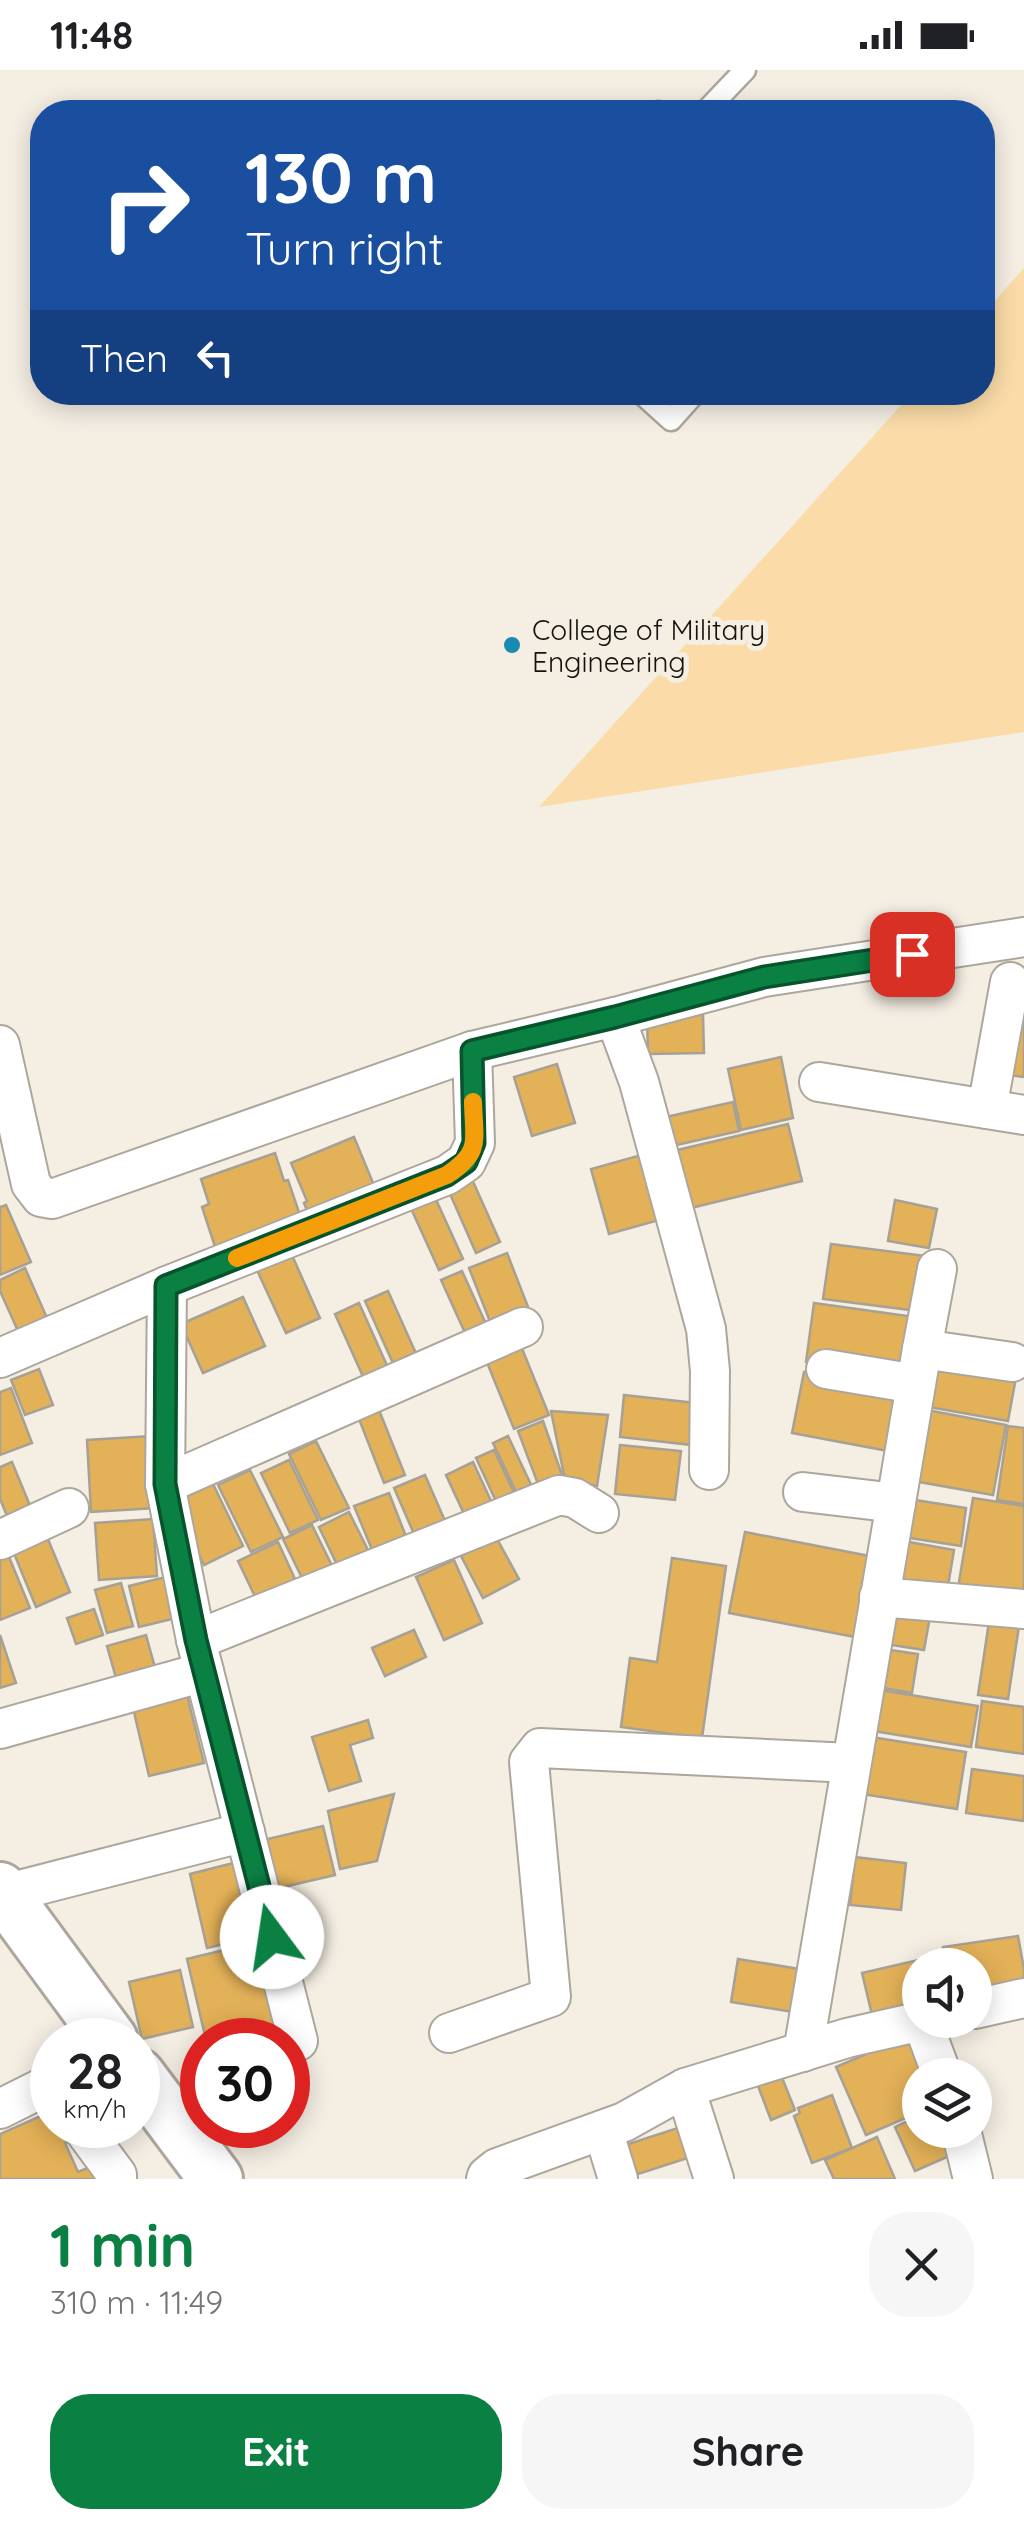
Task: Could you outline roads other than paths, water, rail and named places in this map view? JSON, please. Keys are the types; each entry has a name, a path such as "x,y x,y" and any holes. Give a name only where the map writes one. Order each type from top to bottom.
{"street":[{"path":"0,1045 16,1191 52,1199 472,1051 764,977 1024,937"},
{"path":"819,1082 1006,1112 1010,982"},
{"path":"615,1017 638,1082 706,1328 710,1372 709,1470"},
{"path":"0,1358 166,1286 447,1175 466,1162 474,1143 472,1051"},
{"path":"803,2052 938,1268"},
{"path":"166,1286 165,1484 200,1656 292,2018"},
{"path":"165,1484 523,1327"},
{"path":"826,1369 1012,1362"},
{"path":"803,1492 896,1503"},
{"path":"0,1729 200,1656 558,1494 575,1498 599,1513"},
{"path":"0,1540 69,1508"},
{"path":"880,1598 1024,1609"},
{"path":"449,2033 551,1997 529,1762 540,1748 852,1763"},
{"path":"95,2018 2,1891 245,1832"},
{"path":"992,2005 1024,1998"},
{"path":"486,2179 498,2168 624,2122 685,2088 902,2025"},
{"path":"685,2088 714,2179"},
{"path":"0,2109 30,2095"},
{"path":"160,2105 216,2179"},
{"path":"603,2130 618,2179"},
{"path":"97,2148 117,2179"},
{"path":"965,2148 973,2179"}],"lane":[{"path":"716,100 745,70"},
{"path":"654,405 671,420 684,405"}],"place":[{"name":"College of Military Engineering","path":"512,645"}]}
